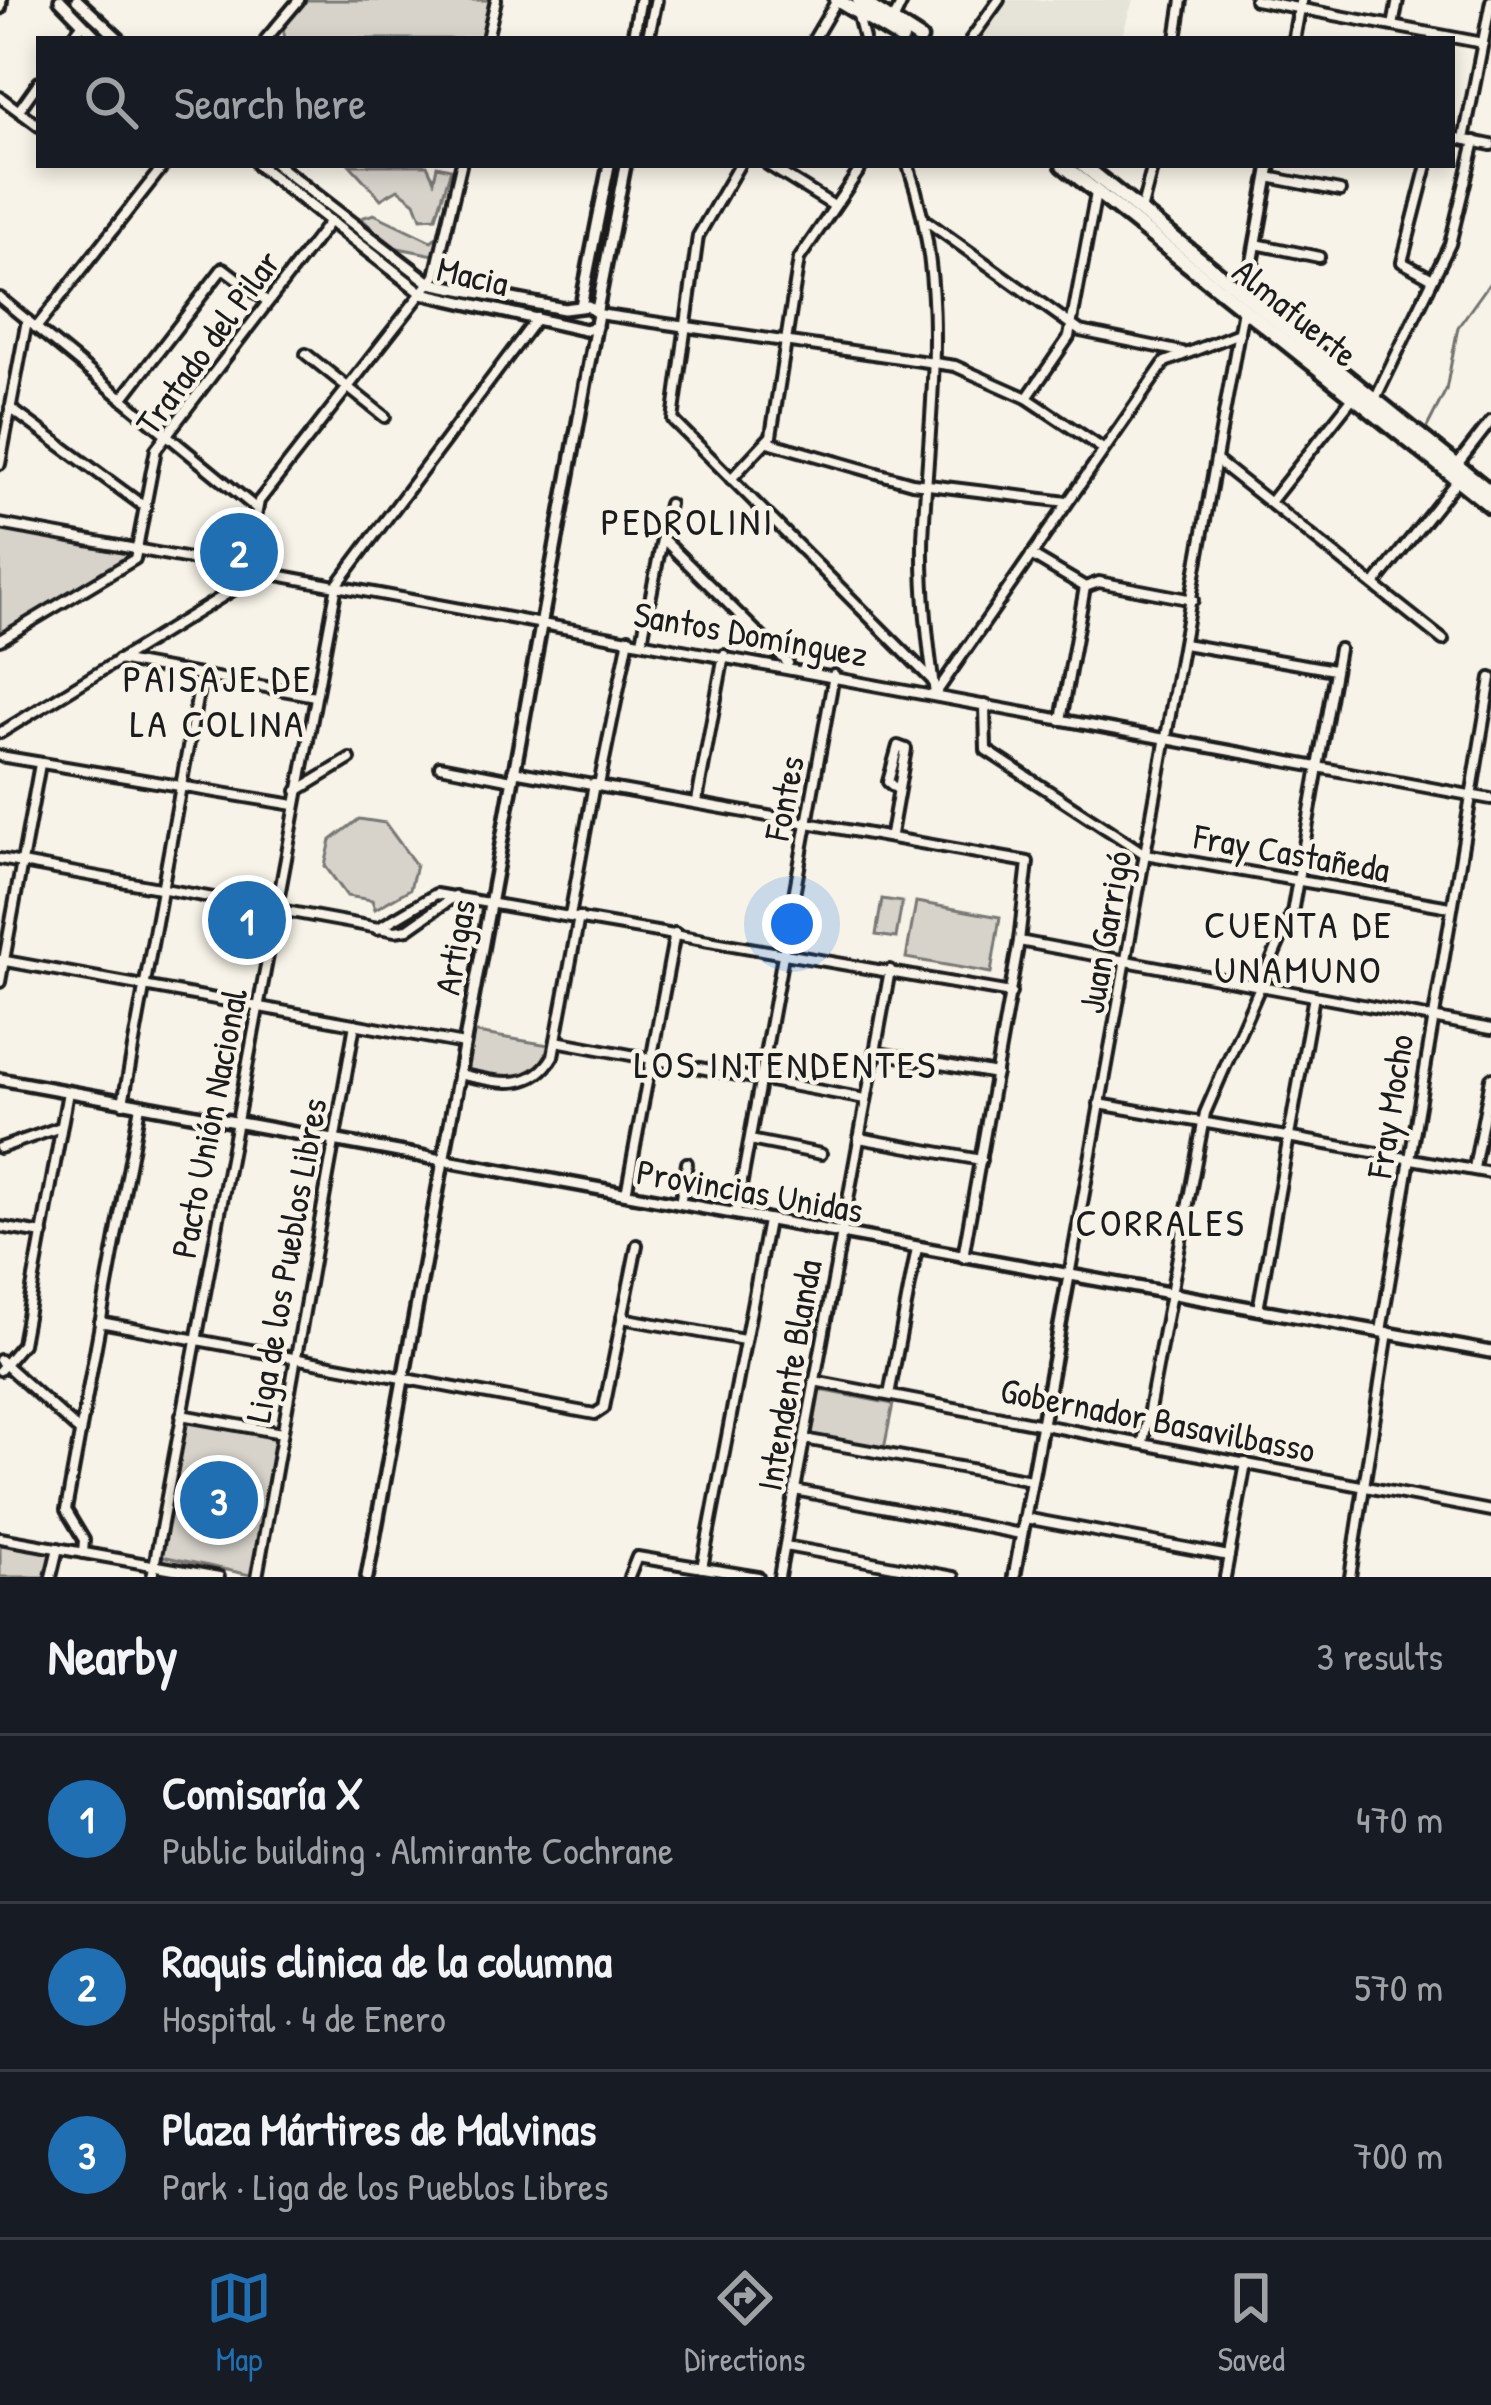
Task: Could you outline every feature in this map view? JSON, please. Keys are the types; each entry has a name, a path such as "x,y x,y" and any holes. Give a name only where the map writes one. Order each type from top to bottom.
{"main road":[{"path":"837,0 894,19 916,36"},
{"path":"858,6 898,36"},
{"name":"Almafuerte","path":"1067,168 1375,399 1491,506"},
{"name":"Almafuerte","path":"1087,168 1354,396 1491,493"}],"street":[{"path":"60,0 95,36"},
{"path":"77,0 116,36"},
{"path":"274,36 299,0"},
{"path":"488,36 496,0"},
{"path":"634,36 640,0"},
{"path":"649,36 656,0"},
{"path":"816,36 837,0"},
{"path":"894,19 903,0"},
{"path":"973,36 1000,0"},
{"path":"1176,36 1182,0"},
{"path":"1255,0 1300,4 1443,36"},
{"path":"1393,26 1397,0"},
{"path":"1375,399 1450,244 1491,1"},
{"path":"1295,36 1300,4"},
{"path":"858,6 863,36"},
{"path":"73,36 82,25"},
{"path":"1455,38 1483,44"},
{"path":"19,110 36,86"},
{"path":"0,97 36,124"},
{"path":"1455,137 1491,145"},
{"path":"36,328 162,168"},
{"name":"Macia","path":"262,168 422,293 596,327"},
{"name":"Macia","path":"282,168 430,283 598,312"},
{"path":"0,733 242,584 249,570 263,494 438,270 460,168"},
{"path":"573,325 608,168"},
{"path":"624,168 598,312 937,362 1027,398 1103,449"},
{"path":"737,168 698,236 671,406 676,425 933,681"},
{"path":"773,168 834,206"},
{"path":"731,479 768,442 797,264 861,168"},
{"path":"909,168 928,222 937,362 923,532 935,694"},
{"path":"1140,212 1152,168"},
{"path":"1426,168 1402,262 1431,278"},
{"path":"1244,302 1269,171 1340,191"},
{"path":"1027,398 1067,342 1097,192"},
{"name":"Tratado del Pilar","path":"140,550 154,454 330,221"},
{"path":"928,222 1071,325 1093,336 1182,352"},
{"path":"1256,244 1318,257"},
{"path":"122,399 223,268 268,302"},
{"path":"0,298 257,509"},
{"name":"Juan Garrigó","path":"1014,1577 1244,302"},
{"name":"Artigas","path":"367,1577 598,312"},
{"name":"Pacto Unión Nacional","path":"152,1577 337,585 538,316"},
{"path":"0,464 27,320"},
{"path":"935,694 1165,362 1239,333"},
{"path":"306,354 385,417"},
{"path":"1271,500 1354,396"},
{"path":"10,408 146,508"},
{"path":"1374,585 1491,421"},
{"path":"768,442 927,486 1067,502"},
{"path":"1217,461 1443,640"},
{"path":"642,640 669,504"},
{"name":"Santos Domínguez","path":"0,524 790,666 1491,800"},
{"path":"662,538 790,666"},
{"path":"0,640 131,562 140,550"},
{"path":"1031,555 1085,587"},
{"path":"1085,587 1094,582 1193,600"},
{"path":"1061,720 1085,587"},
{"path":"458,1074 509,1084 526,1081 544,1070 556,1041 596,784 629,638"},
{"path":"1184,644 1334,670"},
{"path":"1143,1442 1203,1121 1292,913 1339,649"},
{"path":"698,801 724,655"},
{"path":"117,660 315,697"},
{"name":"Fontes","path":"736,1214 834,675"},
{"path":"123,1103 201,677"},
{"name":"Fray Mocho","path":"1349,1577 1408,1157 1491,678"},
{"name":"Fray Castañeda","path":"985,705 986,750 1145,854 1450,907"},
{"path":"891,834 906,749 898,746 888,782 898,790"},
{"path":"0,756 294,805"},
{"path":"297,791 350,759"},
{"path":"0,982 40,764"},
{"path":"440,766 596,784 1017,856 1028,862 1011,993 963,1256"},
{"path":"0,859 377,929 408,929 455,896"},
{"path":"377,929 429,895 455,896 1011,993"},
{"path":"626,1194 675,932"},
{"path":"1019,941 1491,1029"},
{"path":"2,961 464,1044"},
{"name":"Intendente Blanda","path":"779,1577 890,970"},
{"path":"1258,1310 1315,996"},
{"name":"Liga de los Pueblos Libres","path":"257,1577 356,1024"},
{"path":"556,1041 865,1099"},
{"path":"874,1052 996,1074"},
{"path":"1474,1168 1491,1078"},
{"name":"Provincias Unidas","path":"0,1079 1491,1352"},
{"path":"68,1092 21,1348 2,1365 80,1431"},
{"path":"1099,1104 1491,1173"},
{"path":"83,1553 84,1540 66,1510 140,1106"},
{"path":"0,1148 61,1126"},
{"path":"859,1138 981,1160"},
{"path":"750,1140 821,1154"},
{"path":"680,1204 687,1162"},
{"path":"702,1568 768,1220"},
{"path":"0,1227 43,1234"},
{"path":"100,1322 601,1413 637,1245"},
{"path":"889,1395 917,1248"},
{"path":"622,1318 744,1340"},
{"name":"Gobernador Basavilbasso","path":"814,1381 1491,1511"},
{"path":"181,1415 282,1433"},
{"path":"804,1438 1031,1480"},
{"path":"1225,1577 1246,1462"},
{"path":"795,1490 1021,1534"},
{"path":"1024,1518 1228,1556"},
{"path":"0,1538 219,1577"},
{"path":"785,1546 954,1577"},
{"path":"51,1577 58,1548"},
{"path":"629,1577 631,1564 642,1557 758,1577"}],"shaded area":[{"path":"306,0 491,0 483,36 284,36 283,28"},
{"path":"999,0 1133,0 1122,36 973,36"},
{"path":"353,168 428,168 434,180 437,168 451,169 436,217 421,218 415,202 398,189 381,199"},
{"path":"374,214 431,241 438,236 434,255 393,247 361,218"},
{"path":"0,529 128,552 129,556 0,635"},
{"path":"359,819 385,823 416,865 410,889 375,909 372,900 347,896 325,866 331,840"},
{"path":"882,899 902,902 896,938 876,935"},
{"path":"916,902 1000,917 991,973 906,958"},
{"path":"471,1032 549,1045 543,1059 526,1074 491,1076 465,1071"},
{"path":"820,1390 893,1404 884,1449 812,1435"},
{"path":"191,1422 274,1437 277,1444 250,1575 162,1556 185,1425"},
{"path":"0,1543 50,1551 47,1577 0,1577"}],"waterway":[{"path":"1423,435 1446,390 1458,327 1491,281"}],"place":[{"name":"Raquis clinica de la columna","path":"239,552"},
{"name":"Comisaría X","path":"247,920"},
{"name":"Plaza Mártires de Malvinas","path":"219,1500"}],"district":[{"name":"PEDROLINI","path":"688,520"},
{"name":"PAISAJE DE LA COLINA","path":"218,700"},
{"name":"CUENTA DE UNAMUNO","path":"1299,946"},
{"name":"LOS INTENDENTES","path":"786,1063"},
{"name":"CORRALES","path":"1161,1221"}]}
